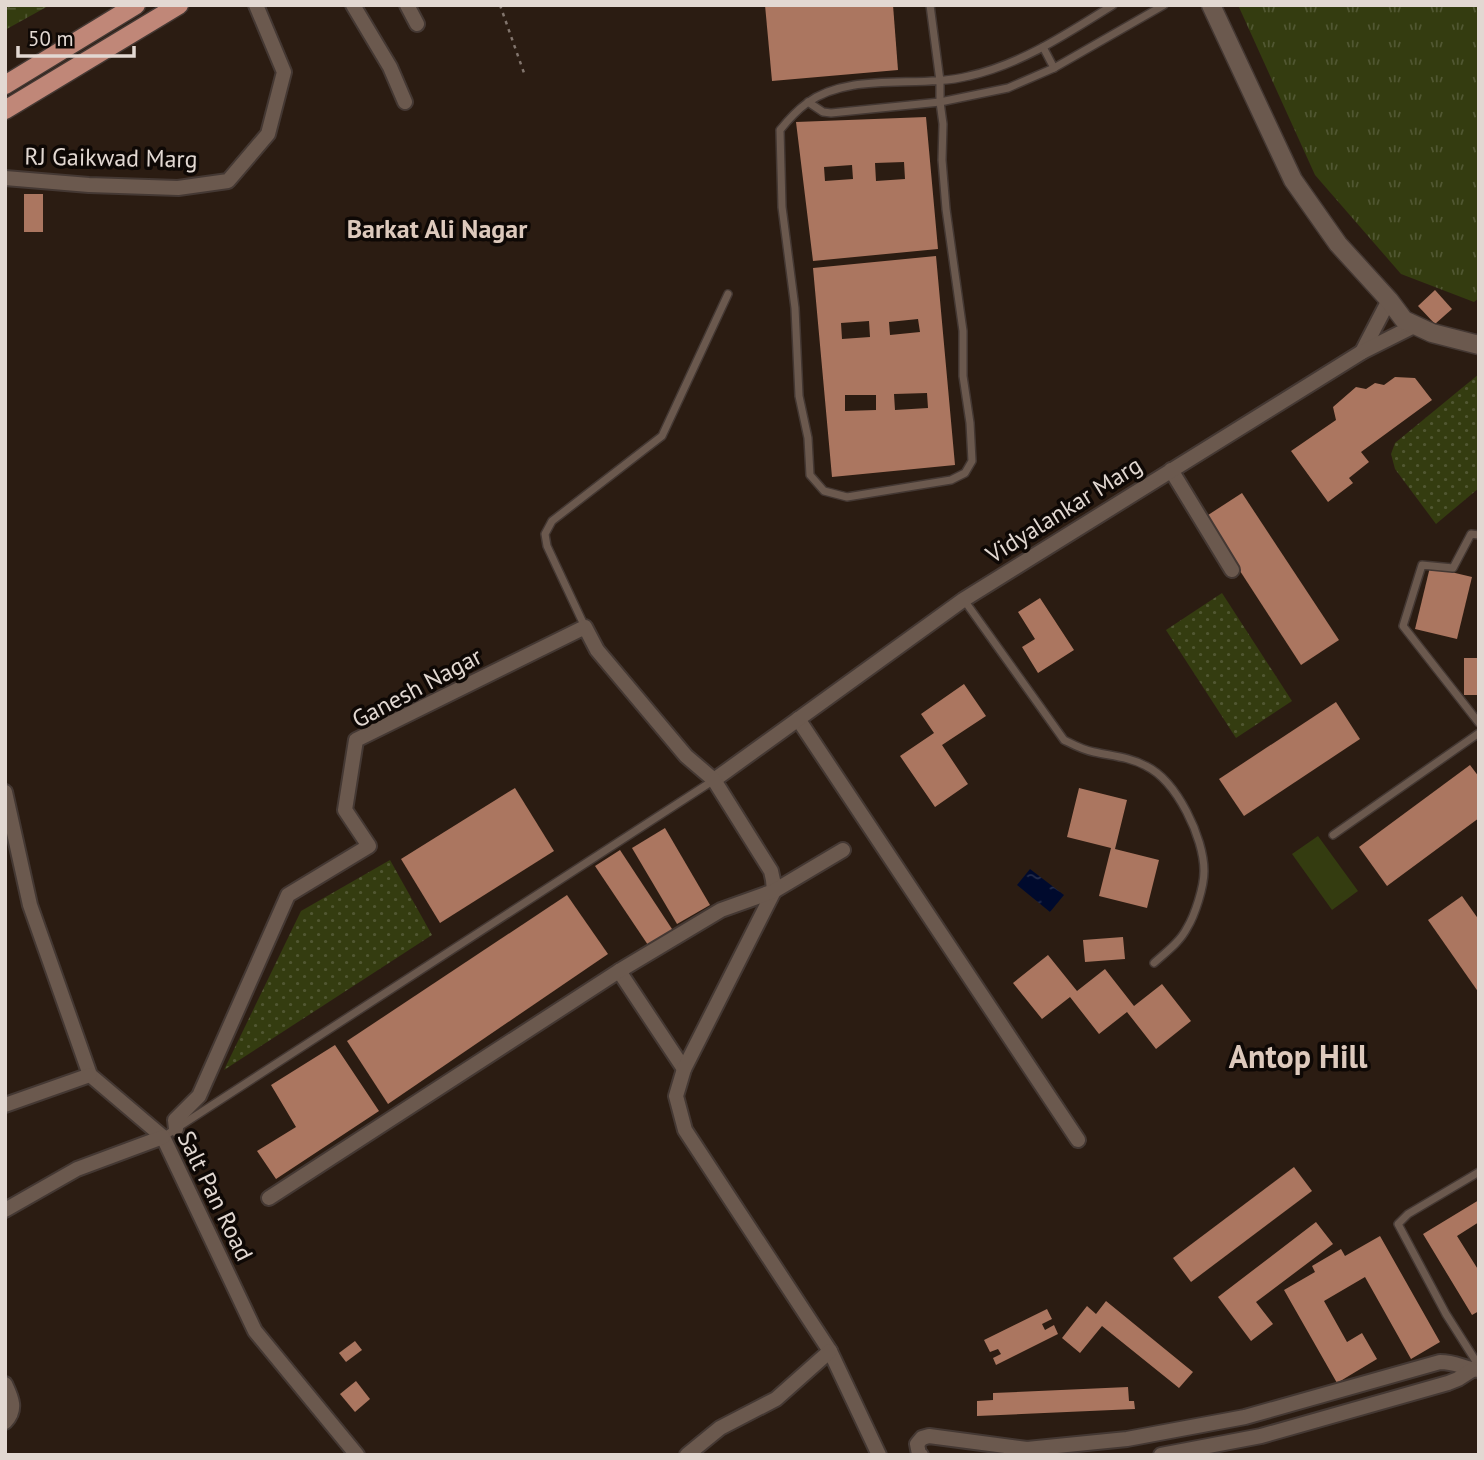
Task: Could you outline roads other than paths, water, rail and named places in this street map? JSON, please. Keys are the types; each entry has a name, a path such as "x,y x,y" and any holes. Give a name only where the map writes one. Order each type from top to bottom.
{"main road":[{"path":"5,85 136,5"},
{"path":"5,110 179,5"},
{"path":"1211,5 1293,180 1338,244 1404,320 1432,332 1479,344"}],"street":[{"name":"RJ Gaikwad Marg","path":"5,178 89,185 178,188 228,181 268,134 284,72 256,5"},
{"path":"353,5 390,67 405,102"},
{"path":"407,5 417,24"},
{"path":"1362,352 1389,300"},
{"name":"Vidyalankar Marg","path":"713,780 963,600 1362,352 1416,325"},
{"path":"1171,470 1232,570"},
{"path":"585,627 597,650 685,756 713,780 771,871 774,891 684,1069 676,1096 685,1130 830,1351 879,1455"},
{"name":"Ganesh Nagar","path":"170,1133 175,1120 199,1097 288,895 369,846 345,810 356,740 585,627"},
{"path":"798,719 1078,1140"},
{"path":"5,792 30,905 90,1075 5,1105"},
{"path":"269,1198 619,971 721,910 774,891 843,850"},
{"path":"619,971 684,1069"},
{"name":"Salt Pan Road","path":"90,1075 170,1133 255,1331 357,1455"},
{"path":"5,1210 76,1169 170,1133"},
{"path":"687,1455 720,1428 776,1399 830,1351"},
{"path":"921,1455 917,1444 922,1438 929,1436 1027,1449 1127,1439 1245,1417 1440,1362 1454,1362 1477,1369"},
{"path":"1161,1455 1261,1436 1458,1380 1477,1369"},
{"path":"5,1384 13,1401 13,1411 5,1422"},
{"path":"1175,1430 1177,1452"}],"lane":[{"path":"930,5 940,81 946,209 963,331 963,376 972,461 965,473 951,480 847,497 824,491 810,475 808,438 799,396 795,308 782,207 780,130 808,102 849,85 940,81 969,77 1006,65 1043,47 1114,5"},
{"path":"808,102 831,113 940,102 1008,88 1054,68 1164,5"},
{"path":"1043,47 1054,68"},
{"path":"585,627 547,546 545,534 552,521 662,436 728,294"},
{"path":"1479,535 1471,534 1453,568 1422,565 1404,626 1479,723"},
{"path":"963,600 1064,740 1079,748 1126,758 1148,766 1164,779 1185,808 1198,842 1204,873 1186,932 1154,963"},
{"path":"1333,835 1479,733"},
{"path":"170,1133 713,780"},
{"path":"1477,1369 1398,1224 1408,1214 1479,1172"}],"water":[{"path":"1030,869 1064,895 1050,912 1017,885"}],"district":[{"name":"Barkat Ali Nagar","path":"437,229"},
{"name":"Antop Hill","path":"1298,1057"}]}
